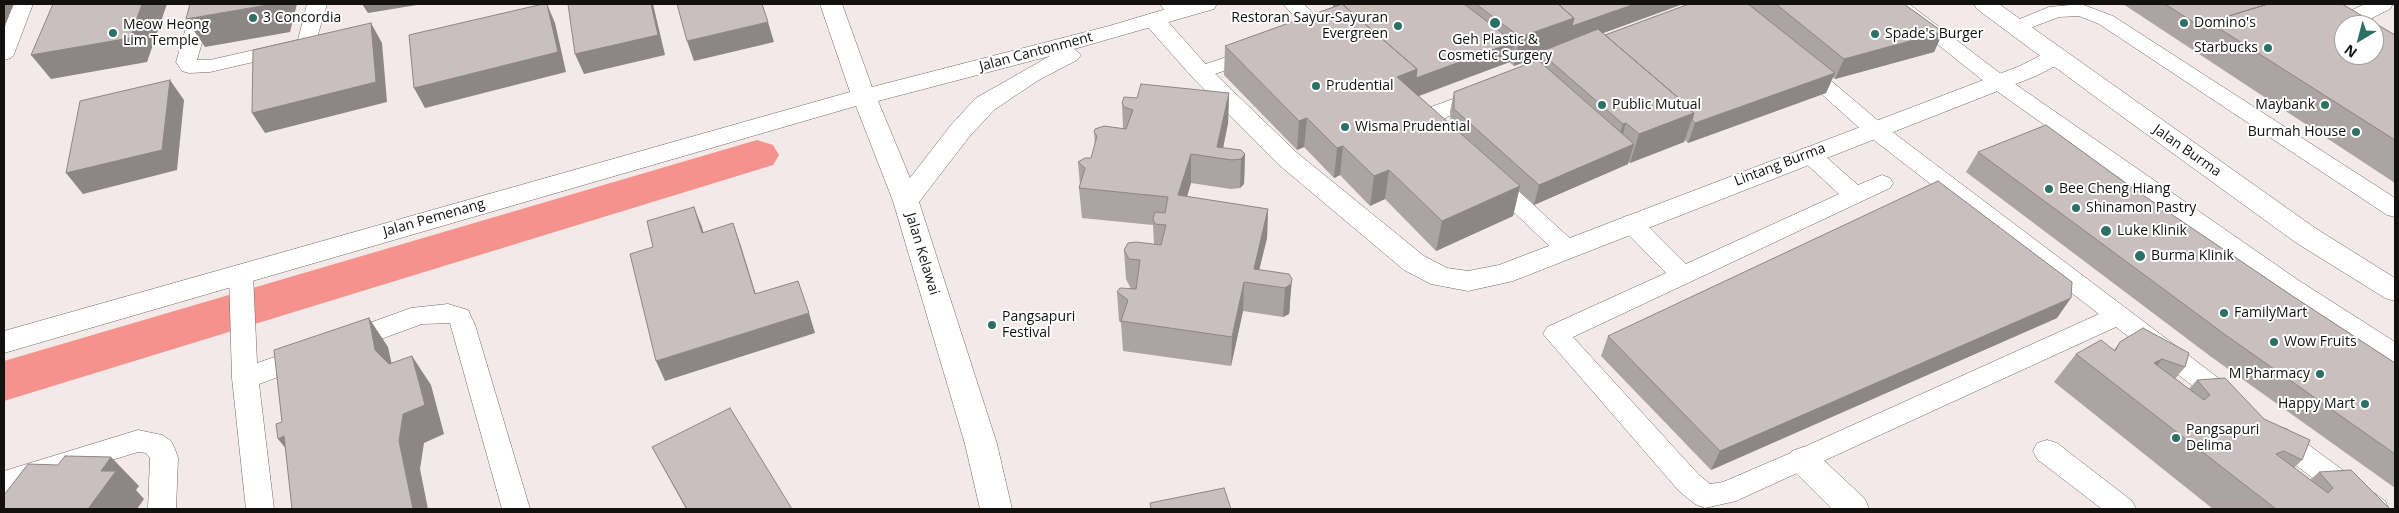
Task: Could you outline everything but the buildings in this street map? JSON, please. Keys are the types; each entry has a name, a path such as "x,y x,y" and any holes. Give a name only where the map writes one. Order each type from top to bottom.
{"main road":[{"name":"Jalan Kelawai","path":"832,4 864,97 906,201 980,444 996,509"},
{"name":"Jalan Cantonment","path":"864,97 1117,31 1166,12 1206,4"},
{"name":"Jalan Burma","path":"1985,4 2102,91 2305,235 2391,283"},
{"path":"2360,15 2382,4"},
{"name":"Lintang Burma","path":"1166,12 1201,73 1287,158 1414,263 1441,277 1468,281 1503,274 1809,154 2028,71 2056,56"},
{"path":"906,201 960,131 985,104 1029,76 1117,31"},
{"name":"Jalan Pemenang","path":"4,342 670,150 864,97"},
{"path":"1803,460 1854,509"}],"lane":[{"path":"4,54 24,4"},
{"path":"203,4 187,57 186,62 189,67 210,66 307,44 318,4"},
{"path":"1201,73 1305,35 1310,30 1312,24 1293,4"},
{"path":"1897,4 1998,82 2289,286 2395,354"},
{"path":"2017,27 2056,11 2081,10 2106,20 2395,209"},
{"path":"1789,54 1874,129 2118,316 2375,509"},
{"path":"1502,87 1438,112 1432,118 1434,126 1567,249"},
{"path":"1809,154 1855,195"},
{"path":"1882,182 1684,276 1556,334 1689,483 1705,496 1726,493 1803,460 2118,316"},
{"path":"1631,223 1684,276"},
{"path":"241,274 245,378 260,509"},
{"path":"245,378 420,315 448,313 459,317 466,334 516,509"},
{"path":"4,482 122,445 138,441 152,443 161,449 164,458 162,509"},
{"path":"2047,451 2122,509"}],"waterway":[{"path":"4,381 757,155"}],"place":[{"name":"3 Concordia","path":"253,18"},
{"name":"Geh Plastic & Cosmetic Surgery","path":"1495,23"},
{"name":"Domino's","path":"2184,23"},
{"name":"Restoran Sayur-Sayuran Evergreen","path":"1398,26"},
{"name":"Meow Heong Lim Temple","path":"113,33"},
{"name":"Spade's Burger","path":"1875,34"},
{"name":"Starbucks","path":"2268,48"},
{"name":"Prudential","path":"1316,86"},
{"name":"Public Mutual","path":"1602,105"},
{"name":"Maybank","path":"2325,105"},
{"name":"Wisma Prudential","path":"1345,127"},
{"name":"Burmah House","path":"2356,132"},
{"name":"Bee Cheng Hiang","path":"2049,189"},
{"name":"Shinamon Pastry","path":"2076,208"},
{"name":"Luke Klinik","path":"2106,231"},
{"name":"Burma Klinik","path":"2140,256"},
{"name":"FamilyMart","path":"2224,313"},
{"name":"Pangsapuri Festival","path":"992,325"},
{"name":"Wow Fruits","path":"2274,342"},
{"name":"M Pharmacy","path":"2320,374"},
{"name":"Happy Mart","path":"2365,404"},
{"name":"Pangsapuri Delima","path":"2176,438"}]}
